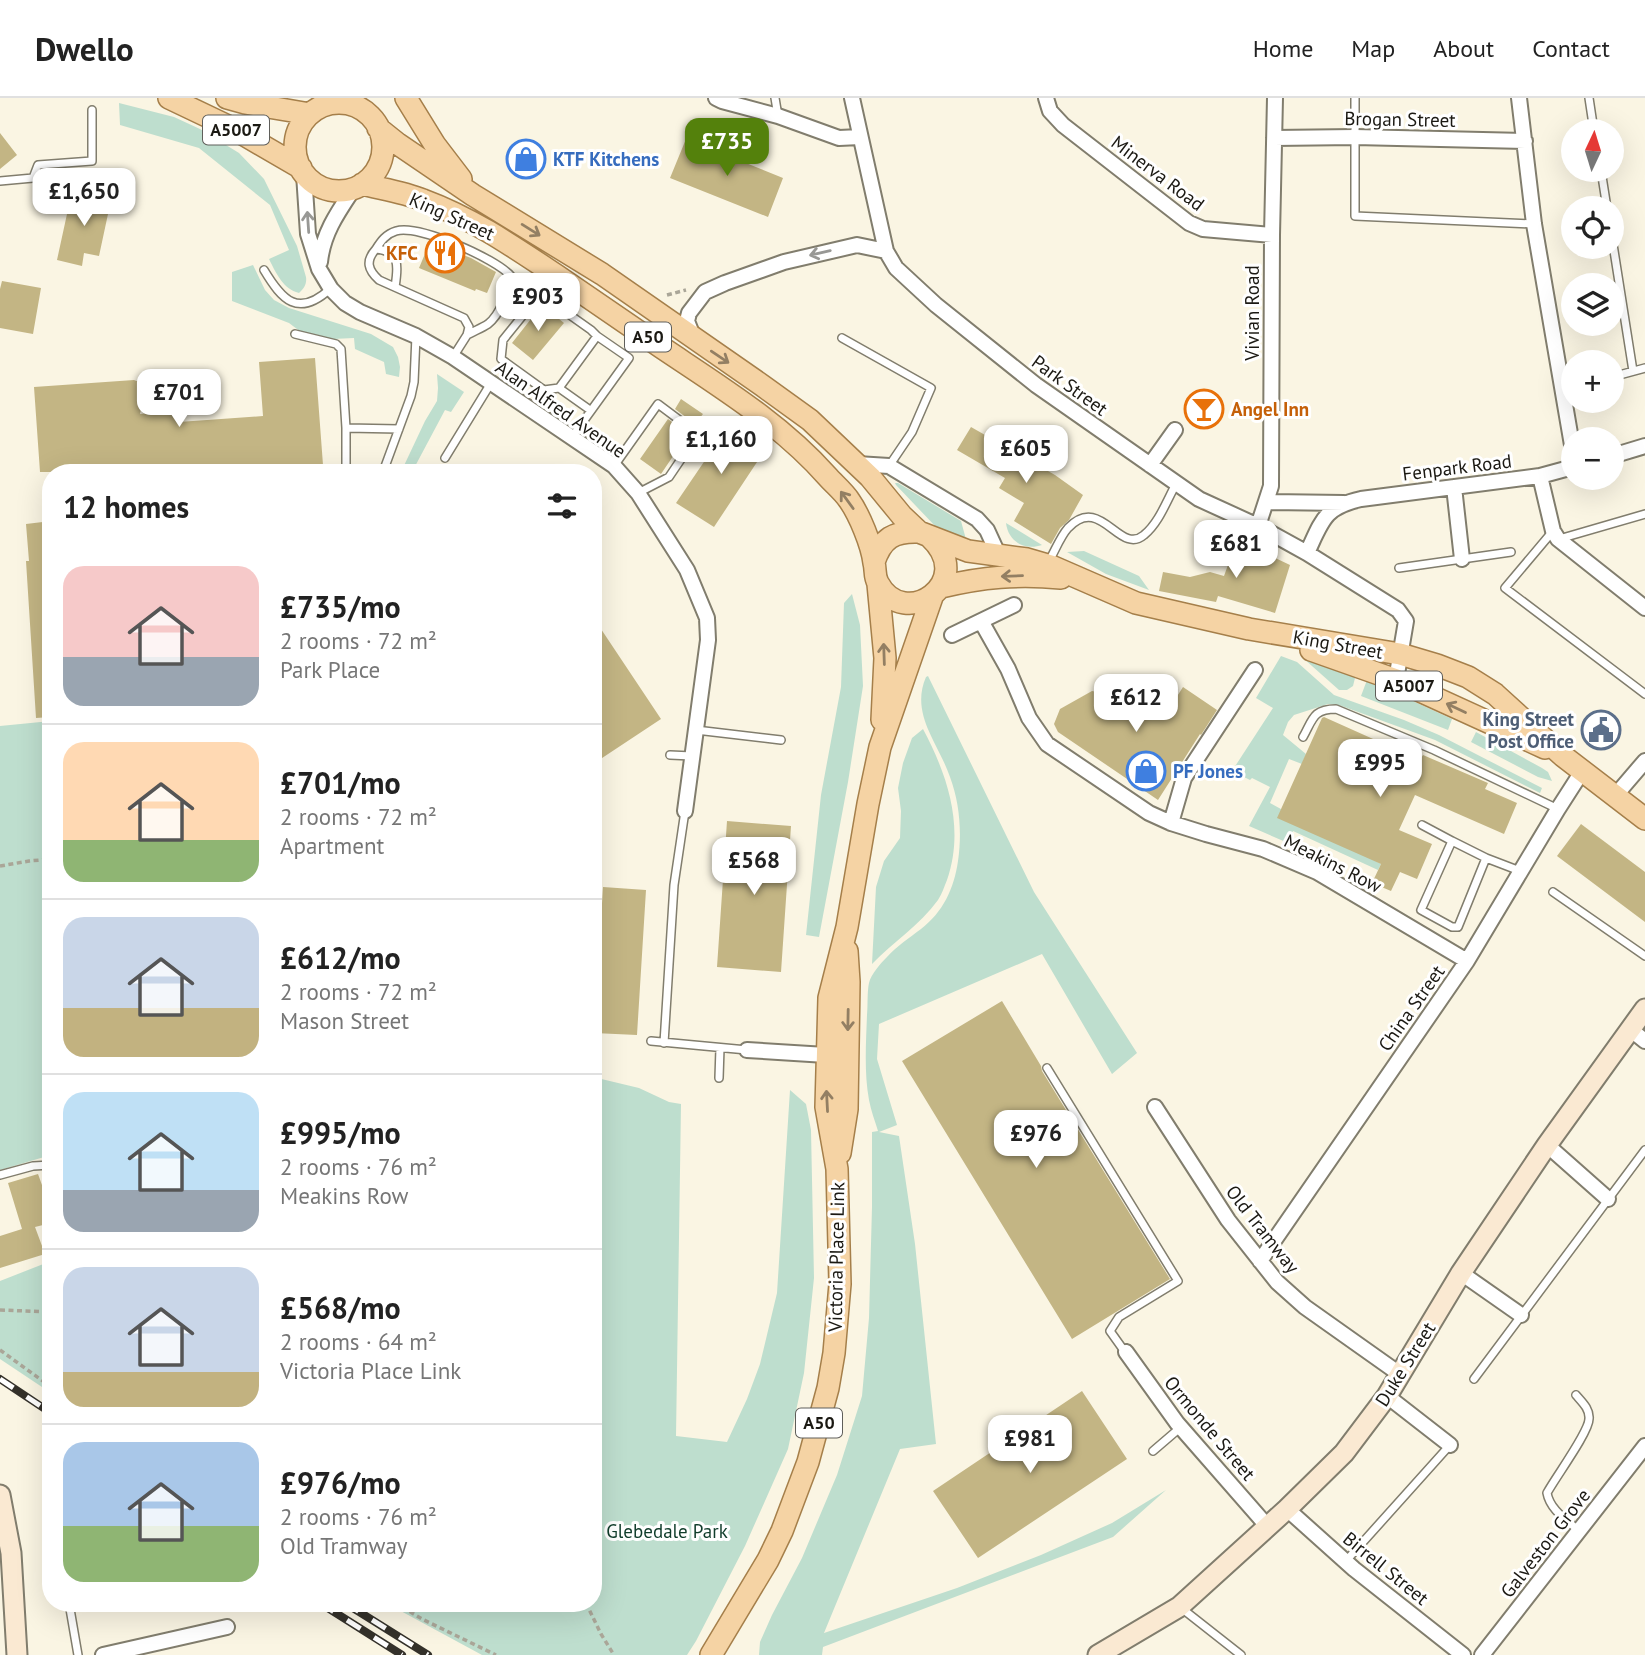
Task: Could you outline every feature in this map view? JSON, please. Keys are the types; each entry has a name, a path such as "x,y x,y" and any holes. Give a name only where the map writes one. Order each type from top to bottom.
{"main road":[{"name":"A5007","path":"169,98 234,129 303,171"},
{"name":"A5007","path":"227,98 245,103 314,107"},
{"name":"A50","path":"303,171 316,184 338,191 358,186 376,170 382,156 382,141 364,98"},
{"name":"A50","path":"406,98 435,145 473,194"},
{"name":"A50","path":"314,107 329,104 358,107 376,124"},
{"path":"303,171 297,159 295,145 298,131 314,107"},
{"name":"King Street","path":"376,124 398,145 602,274 810,420 870,477 902,516 939,546 945,556 946,576 936,592"},
{"name":"King Street","path":"358,186 423,200 497,235 758,413 810,457 849,500 862,523 878,584 886,594 897,601 921,602 936,592 1006,576 1080,580"},
{"path":"874,562 878,550 886,540 906,531 925,534"},
{"name":"King Street","path":"925,534 968,551 1027,559 1047,565 1136,604 1249,629 1400,654 1437,665 1468,677 1486,688 1563,757"},
{"name":"Victoria Place Link","path":"838,1169 826,1107 829,998 847,927 880,747 885,658 878,584"},
{"name":"Victoria Place Link","path":"880,747 936,592"},
{"name":"King Street","path":"1249,629 1396,680 1563,757 1645,820"},
{"name":"Victoria Place Link","path":"712,1655 782,1531 820,1422 834,1353 840,1284 838,1169 847,1109 847,927"}],"street":[{"path":"716,98 839,138 860,137"},
{"path":"694,339 687,321 689,313 705,292 784,262 857,245 887,251 852,98"},
{"name":"Minerva Road","path":"1046,98 1050,111 1063,125 1189,223 1203,229 1272,235"},
{"name":"Vivian Road","path":"1258,526 1270,486 1275,98"},
{"path":"1519,98 1534,224 1561,354"},
{"name":"Brogan Street","path":"1274,138 1525,141"},
{"name":"Alan Alfred Avenue","path":"303,171 308,234 319,269 331,289 345,303 360,312 416,336 453,357 614,466 638,493 687,570 706,618 708,640 685,811"},
{"path":"319,269 321,247 331,223 358,186"},
{"name":"Park Street","path":"887,251 895,268 936,306 1036,385 1199,499 1307,552 1398,610 1406,621 1396,680"},
{"path":"1150,465 1175,430"},
{"path":"1624,452 1645,446"},
{"path":"857,464 889,466 977,519 988,530 998,554"},
{"name":"Fenpark Road","path":"1266,502 1346,503 1540,476 1561,470"},
{"path":"1540,476 1556,535 1645,608"},
{"path":"1454,487 1462,559"},
{"path":"1307,552 1327,514 1346,503"},
{"path":"952,635 1014,605"},
{"name":"Meakins Row","path":"981,621 1008,669 1029,718 1047,744 1149,813 1206,834 1264,849 1317,872 1467,961"},
{"path":"1171,823 1184,778 1255,670"},
{"path":"1615,796 1645,761"},
{"name":"China Street","path":"1260,1261 1467,961 1583,770"},
{"name":"Duke Street","path":"1111,1652 1179,1607 1268,1527 1344,1453 1401,1375 1461,1273 1547,1145 1637,1035 1645,1009"},
{"path":"747,1050 826,1055"},
{"name":"Old Tramway","path":"1155,1107 1228,1220 1277,1282 1305,1307 1401,1375"},
{"path":"1547,1145 1608,1199"},
{"path":"1461,1273 1521,1315"},
{"name":"Ormonde Street","path":"1126,1352 1181,1427 1268,1527"},
{"path":"1387,1396 1450,1445"},
{"name":"Galveston Grove","path":"1482,1655 1643,1454"},
{"path":"0,1495 11,1553 17,1655"},
{"name":"Birrell Street","path":"1287,1509 1345,1562 1457,1653"},
{"path":"103,1655 227,1627"}],"lane":[{"path":"775,98 778,116"},
{"path":"1355,98 1355,216 1534,224"},
{"path":"1589,98 1592,119"},
{"path":"0,181 33,178 38,165 92,161 92,110"},
{"path":"453,357 470,327 464,318 379,280 372,274 369,265 371,255 382,239 397,230 421,232 485,257 511,275 501,307 489,323 467,335"},
{"path":"376,249 387,250 396,261 395,287"},
{"path":"1615,259 1633,371"},
{"path":"264,270 285,299 294,302 304,303 319,299 331,289"},
{"path":"572,437 629,358 544,296 536,299 503,340 501,359 544,390 559,388 590,410"},
{"path":"295,334 336,344 341,349 346,464"},
{"path":"386,464 409,405 414,382 416,336"},
{"path":"559,388 597,336"},
{"path":"842,338 931,388 912,432 889,466"},
{"path":"1624,374 1645,368"},
{"path":"445,458 491,383"},
{"path":"614,466 658,404 698,434 669,477 638,493"},
{"path":"346,428 399,429"},
{"path":"1047,565 1066,531 1075,522 1088,516 1096,518 1128,540 1136,540 1154,524 1176,483"},
{"path":"1644,516 1556,535 1506,588 1645,694"},
{"path":"1399,568 1511,552"},
{"path":"1303,737 1317,713 1324,709 1336,709 1434,750 1558,809"},
{"path":"696,730 781,740"},
{"path":"670,755 692,756"},
{"path":"664,1043 674,885 685,811"},
{"path":"1422,825 1486,858 1520,871"},
{"path":"1452,841 1421,910 1452,927 1458,927 1462,920 1486,858"},
{"path":"1553,892 1645,956"},
{"path":"650,1041 747,1050"},
{"path":"719,1078 720,1048"},
{"path":"1047,1068 1178,1281 1119,1317 1110,1331 1126,1352"},
{"path":"1474,1379 1645,1150"},
{"path":"0,1175 42,1166"},
{"path":"1576,1395 1587,1408 1589,1420 1585,1432 1547,1493 1554,1509 1579,1531"},
{"path":"1153,1451 1181,1427"},
{"path":"1345,1562 1450,1445"},
{"path":"1179,1607 1241,1655"},
{"path":"71,1612 78,1655"}],"path":[{"path":"633,296 658,298 687,290"},
{"path":"0,866 42,860"},
{"path":"0,1310 42,1312"},
{"path":"0,1349 42,1380"},
{"path":"410,1612 496,1655"},
{"path":"591,1612 614,1655"}],"green space":[{"path":"119,103 174,117 200,129 239,153 264,179 297,246 306,277 306,284 299,293 284,284 269,259 289,250 270,205 199,148 120,125"},
{"path":"253,265 265,290 274,300 289,308 371,334 393,347 400,367 399,377 386,374 384,362 355,349 354,338 314,336 301,332 289,323 232,301 232,272"},
{"path":"437,374 464,392 451,412 445,410 416,464 405,464 437,401"},
{"path":"895,483 961,521 967,543 936,527"},
{"path":"1006,523 1042,545 1029,547 1018,543 1010,535"},
{"path":"1084,551 1139,576 1149,590 1106,574 1067,552"},
{"path":"852,594 860,625 863,686 819,937 806,935 821,795 841,687 844,603"},
{"path":"1281,656 1297,662 1334,695 1439,735 1542,788 1540,793 1435,740 1339,705 1328,704 1294,715 1288,722 1283,735 1306,754 1302,764 1289,759 1270,803 1381,864 1378,870 1293,831 1288,843 1249,826 1270,787 1232,771 1273,708 1256,698"},
{"path":"1303,658 1353,674 1353,686 1347,690 1339,690"},
{"path":"928,676 1034,892 1137,1053 1112,1074 1042,954 879,1024 877,1059 897,1125 879,1132 899,1136 915,1244 936,1444 900,1449 824,1633 957,1588 1041,1555 1112,1523 1166,1490 1113,1537 823,1647 822,1655 759,1655 760,1642 802,1558 837,1475 862,1396 869,1318 872,1132 878,1131 866,1079 869,983 885,959 936,915 954,881 958,861 960,829 956,798 945,764 923,716 922,690"},
{"path":"1367,680 1452,719 1448,730 1361,696"},
{"path":"42,722 42,1158 0,1170 0,726"},
{"path":"923,729 940,765 951,803 954,822 952,861 938,900 872,964 876,887 884,861 900,838 898,788 903,763 912,738"},
{"path":"1476,732 1542,768 1548,772 1552,781 1538,777 1471,742"},
{"name":"Glebedale Park","path":"602,1079 639,1088 669,1102 681,1104 676,1436 727,1442 760,1364 777,1293 790,1090 806,1104 811,1130 814,1278 804,1373 788,1449 745,1546 696,1641 687,1655 482,1655 403,1612 602,1612"},
{"path":"42,1265 42,1387 0,1359 0,1281"}],"building":[{"path":"0,133 17,155 0,169"},
{"path":"686,139 783,178 768,217 670,178"},
{"path":"72,191 111,200 99,256 84,253 82,266 57,260"},
{"name":"KFC","path":"430,242 471,258 496,272 487,293 476,289 475,291 419,268"},
{"path":"2,281 41,288 33,334 0,328"},
{"path":"542,305 564,323 533,360 512,343"},
{"path":"315,358 323,464 42,464 40,472 34,387 134,380 139,382 144,394 140,414 178,410 179,422 263,416 259,362"},
{"path":"681,399 703,414 695,424 675,409"},
{"path":"668,419 688,434 661,474 640,459"},
{"path":"729,425 765,450 714,527 676,503"},
{"path":"971,427 1055,475 1083,495 1051,544 1014,521 1024,503 999,488 1005,478 957,450"},
{"path":"42,522 42,718 36,718 26,524"},
{"path":"1237,540 1290,565 1275,613 1218,596 1216,602 1159,591 1163,572 1190,577 1210,572 1224,576"},
{"path":"602,630 661,719 602,758"},
{"name":"PF Jones","path":"1183,687 1217,710 1158,800 1058,732 1054,724 1060,709 1092,691 1147,702 1167,712"},
{"path":"1324,717 1420,760 1423,755 1488,783 1485,789 1517,803 1504,834 1415,795 1399,830 1432,844 1417,879 1400,872 1391,891 1372,883 1381,864 1277,818"},
{"path":"727,821 791,826 781,972 717,967"},
{"path":"1581,824 1645,872 1645,922 1557,856"},
{"path":"603,887 646,890 637,1035 602,1033"},
{"path":"1002,1001 1170,1279 1072,1339 902,1061"},
{"path":"38,1174 42,1185 42,1225 35,1227 42,1246 42,1255 0,1268 0,1236 22,1229 8,1183"},
{"path":"1082,1391 1127,1459 978,1558 933,1491"}],"railway":[{"path":"0,1379 42,1407"},
{"path":"334,1612 402,1655"},
{"path":"359,1612 428,1655"}],"place":[{"name":"KTF Kitchens","path":"526,159"},
{"name":"KFC","path":"445,253"},
{"name":"Angel Inn","path":"1204,409"},
{"name":"King Street Post Office","path":"1601,730"},
{"name":"PF Jones","path":"1146,771"}]}
